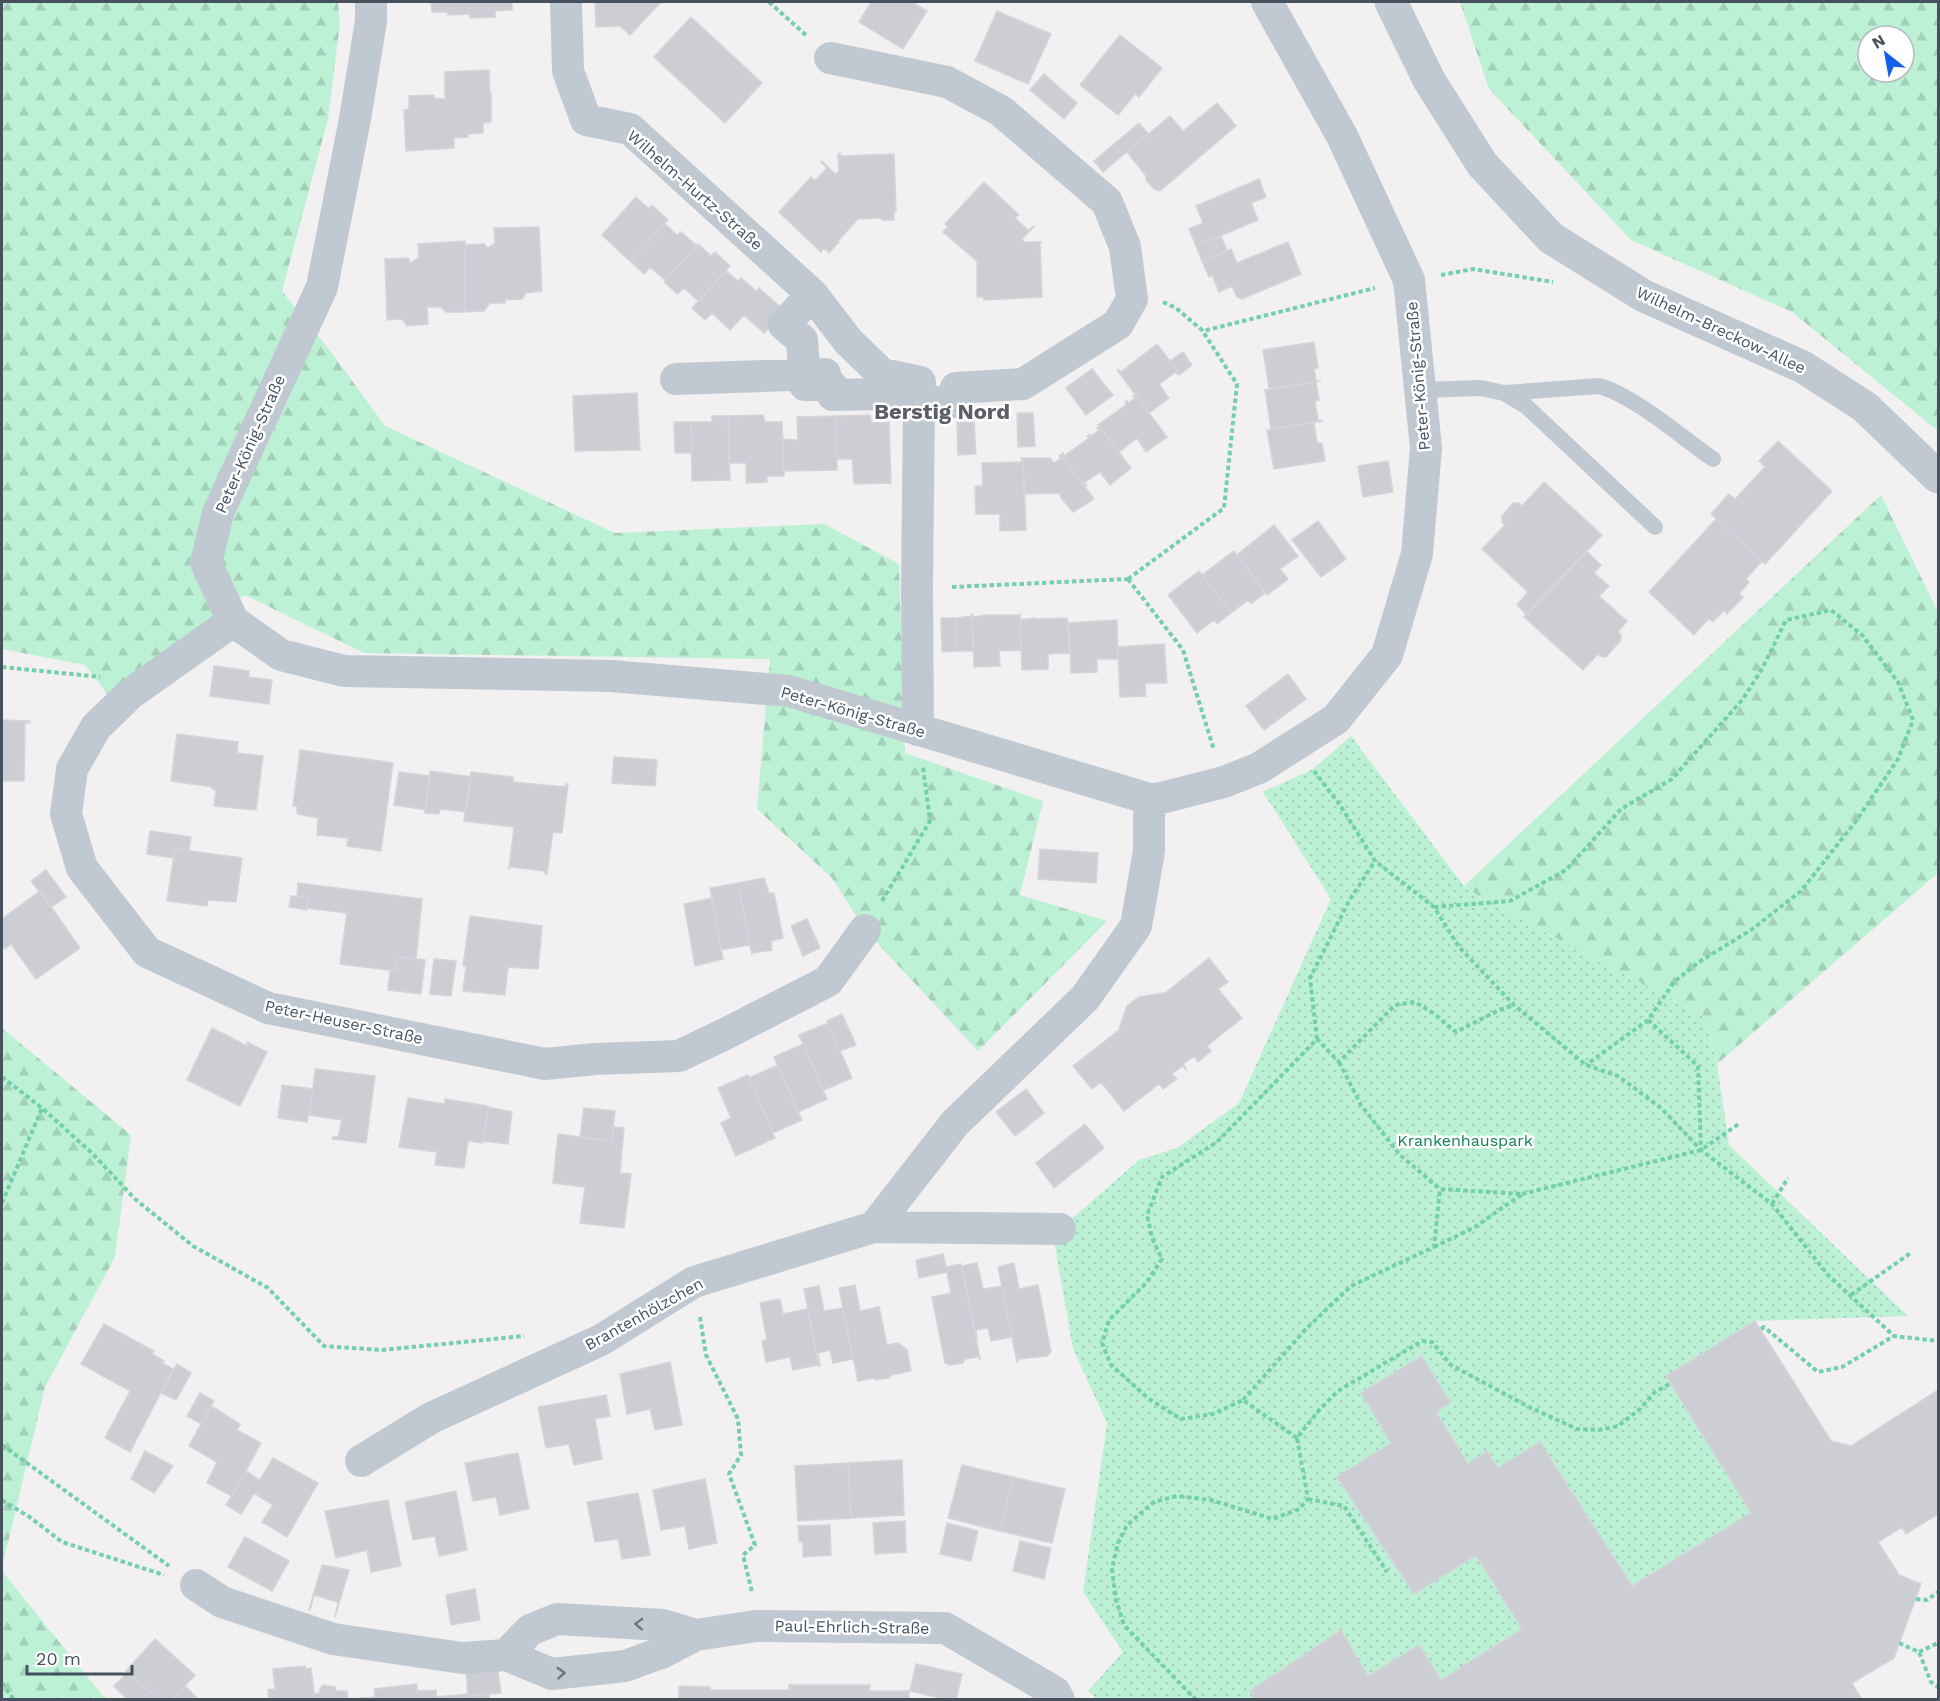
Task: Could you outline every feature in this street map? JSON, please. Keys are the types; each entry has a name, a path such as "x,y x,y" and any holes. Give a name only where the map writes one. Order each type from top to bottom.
{"street":[{"name":"Peter-König-Straße","path":"371,2 371,21 355,119 322,287 218,513 206,563 233,621 281,655 344,671 611,676 789,691 1153,800 1224,782 1259,768 1336,719 1387,655 1417,554 1426,447 1409,280 1342,136 1267,2"},
{"name":"Wilhelm-Hurtz-Straße","path":"567,2 568,71 586,120 630,129 812,294"},
{"name":"Wilhelm-Breckow-Allee","path":"1391,2 1429,80 1482,164 1551,238 1644,296 1803,367 1865,407 1938,477"},
{"path":"830,58 947,82 1000,111 1107,202 1125,247 1132,299 1118,324 1023,384 956,388 956,402 918,392 882,374 848,341 812,294 784,325 802,339 805,385 831,385 833,395 918,392"},
{"path":"676,379 805,374 882,374"},
{"path":"918,392 918,730"},
{"name":"Peter-Heuser-Straße","path":"233,621 130,694 96,727 72,769 66,814 82,868 147,952 268,1008 545,1064 595,1059 679,1056 828,981 865,930"},
{"path":"873,1227 956,1123 1085,998 1136,926 1149,851 1149,815 1153,800"},
{"name":"Brantenhölzchen","path":"361,1461 430,1418 601,1340 694,1282 873,1227 1060,1229"},
{"name":"Paul-Ehrlich-Straße","path":"196,1586 222,1602 333,1639 462,1658 506,1655 552,1674 625,1666 661,1653 696,1635 756,1626 945,1628 1055,1692 1059,1700"},
{"name":"Paul-Ehrlich-Straße","path":"506,1655 530,1630 557,1619 663,1625 696,1635"}],"lane":[{"path":"1420,390 1481,388 1504,393 1599,386 1631,401 1713,459"},
{"path":"1504,393 1526,406 1655,526"}],"path":[{"path":"769,2 830,58"},
{"path":"917,588 1128,579 1224,508 1237,384 1200,328"},
{"path":"1128,579 1183,650 1224,782"},
{"path":"1434,907 1510,901 1566,870 1621,809 1672,779 1743,699 1762,669 1786,620 1831,610 1862,635 1898,682 1913,720 1898,759 1856,821 1801,891 1751,930 1699,962 1674,982 1648,1020 1586,1065"},
{"path":"2,667 100,678 130,694"},
{"path":"865,930 930,821 918,730"},
{"path":"1295,746 1340,806 1375,861 1434,907 1459,947 1514,1005 1586,1065 1618,1076 1661,1108 1701,1150 1772,1204 1828,1275 1894,1336 1938,1341"},
{"path":"1375,861 1348,902 1310,978 1317,1039 1339,1062 1361,1105 1399,1154 1440,1189 1522,1194 1701,1150 1740,1122"},
{"path":"1339,1062 1395,1005 1415,1002 1456,1032 1514,1005"},
{"path":"1648,1020 1698,1066 1701,1150"},
{"path":"1317,1039 1217,1142 1162,1177 1147,1215 1152,1238 1162,1259 1147,1282 1109,1320 1102,1343 1111,1365 1149,1399 1181,1419 1213,1414 1243,1400 1306,1329 1352,1286 1475,1227 1522,1194"},
{"path":"2,1077 42,1108 93,1154 135,1199 193,1246 268,1288 324,1346 382,1350 532,1335"},
{"path":"2,1203 42,1108"},
{"path":"1772,1204 1788,1178"},
{"path":"1434,1247 1440,1189"},
{"path":"1851,1295 1912,1252"},
{"path":"694,1282 706,1355 738,1419 741,1455 729,1474 755,1545 743,1555 753,1595 756,1626"},
{"path":"1761,1329 1764,1327 1818,1372 1842,1367 1894,1336"},
{"path":"1297,1438 1338,1391 1422,1341 1432,1342 1451,1365 1473,1379 1576,1429 1599,1430 1618,1426 1640,1409 1654,1393 1669,1384"},
{"path":"1243,1400 1297,1438 1308,1499"},
{"path":"2,1445 196,1586"},
{"path":"1196,1700 1124,1625 1116,1600 1112,1569 1118,1543 1127,1525 1154,1502 1177,1496 1210,1500 1273,1519 1299,1509 1308,1499"},
{"path":"1308,1499 1344,1506 1386,1572"},
{"path":"2,1500 31,1518 62,1542 196,1586"},
{"path":"1916,1599 1927,1600 1938,1592"},
{"path":"1899,1643 1919,1652 1931,1682 1938,1687"},
{"path":"1919,1652 1938,1643"},
{"path":"2,1683 14,1700"}],"green space":[{"path":"2,2 338,2 340,23 328,119 282,291 331,352 385,426 615,533 824,524 899,564 905,753 1043,801 1020,895 1107,921 978,1051 865,930 832,878 757,809 770,659 364,653 245,595 108,695 85,665 2,649"},
{"path":"1460,2 1938,2 1938,431 1792,312 1631,240 1489,89"},
{"path":"1881,495 1938,612 1938,873 1717,1064 1705,1017 1486,901 1464,886"},
{"name":"Krankenhauspark","path":"1351,736 1464,886 1486,901 1705,1017 1717,1064 1729,1145 1908,1316 1756,1321 1666,1376 1751,1513 1632,1586 1540,1442 1498,1468 1487,1451 1468,1464 1436,1412 1450,1403 1422,1356 1361,1393 1391,1443 1337,1477 1414,1594 1476,1555 1522,1629 1441,1680 1368,1676 1341,1630 1250,1691 1255,1699 1097,1699 1088,1691 1123,1652 1083,1592 1107,1423 1073,1349 1053,1235 1139,1160 1177,1148 1239,1103 1331,899 1263,792 1313,769"},
{"path":"2,1028 131,1135 115,1257 45,1387 2,1568"},
{"path":"2,1571 102,1695 109,1699 2,1699"}],"building":[{"path":"431,2 512,2 512,10 495,11 495,17 470,18 469,14 448,15 448,12 432,12"},
{"path":"595,2 661,2 630,35 620,26 596,27"},
{"path":"871,2 912,2 927,11 903,49 859,22"},
{"path":"997,11 1051,34 1028,84 975,61"},
{"path":"691,17 762,83 725,123 654,57"},
{"path":"1120,35 1162,68 1139,97 1135,94 1118,115 1080,85"},
{"path":"489,70 491,122 483,123 483,133 454,138 454,148 406,151 404,110 409,109 409,96 434,95 434,98 445,99 445,72"},
{"path":"1044,74 1077,103 1064,119 1030,90"},
{"path":"1217,103 1236,126 1160,191 1154,189 1127,152 1170,116 1183,131"},
{"path":"1139,123 1148,134 1103,172 1094,161"},
{"path":"840,153 840,156 894,154 896,212 894,212 894,220 858,219 829,253 824,248 821,252 779,212 811,177 815,181 827,168 822,161 835,174 839,172 838,154"},
{"path":"1259,179 1266,197 1251,203 1258,220 1196,246 1189,229 1203,223 1196,206"},
{"path":"984,182 1019,215 1015,218 1028,230 1035,226 1022,239 1024,242 1042,242 1040,243 1042,297 984,300 984,297 977,297 977,261 943,232 948,227 945,224"},
{"path":"636,197 649,209 652,205 668,220 630,261 602,235"},
{"path":"665,224 677,235 681,232 697,246 665,280 650,267 644,274 630,261"},
{"path":"539,227 542,291 526,293 522,299 505,300 505,303 490,303 484,311 465,312 465,245 484,244 488,248 495,243 494,228"},
{"path":"1221,236 1227,250 1202,261 1196,246"},
{"path":"465,241 465,312 446,312 441,307 427,307 428,324 407,326 402,319 387,320 385,259 408,258 411,263 419,257 418,244"},
{"path":"1288,242 1301,274 1242,299 1237,297 1232,286 1219,292 1212,275 1209,277 1202,261 1231,249 1237,263"},
{"path":"698,244 711,256 715,252 730,266 698,301 684,288 678,294 664,282"},
{"path":"726,271 738,281 741,278 757,292 759,288 785,311 764,333 744,315 730,330 712,313 705,320 692,308"},
{"path":"1314,342 1318,368 1314,368 1316,381 1321,381 1269,389 1263,350"},
{"path":"1157,344 1180,374 1176,372 1159,384 1169,398 1149,413 1117,370 1121,372"},
{"path":"1183,352 1192,365 1180,374 1170,361"},
{"path":"1092,369 1113,395 1086,415 1066,388"},
{"path":"1316,382 1319,400 1315,401 1318,420 1323,421 1271,429 1265,390"},
{"path":"637,393 640,450 575,451 573,396"},
{"path":"1135,394 1167,437 1146,452 1137,438 1119,452 1098,425 1126,405 1125,402 1128,403 1135,398 1133,396"},
{"path":"1017,413 1033,413 1035,446 1018,447"},
{"path":"763,415 765,422 782,422 784,476 767,476 767,482 746,483 746,463 729,463 728,416"},
{"path":"870,415 872,423 889,422 891,483 854,484 852,459 837,459 835,416"},
{"path":"712,416 728,416 730,480 692,481 691,422 712,422"},
{"path":"835,416 837,470 784,471 782,439 798,440 797,417"},
{"path":"674,422 691,422 692,453 675,453"},
{"path":"957,422 974,422 976,454 958,455"},
{"path":"1314,422 1317,443 1322,443 1325,461 1274,469 1267,430"},
{"path":"1100,427 1131,468 1110,485 1100,472 1084,483 1087,485 1085,487 1061,455 1063,453 1064,456"},
{"path":"1778,441 1832,491 1765,564 1711,514 1729,494 1735,499 1765,467 1759,461"},
{"path":"1061,455 1094,499 1073,512 1061,498 1060,493 1024,494 1023,458 1050,458 1054,463 1061,458 1059,456"},
{"path":"1021,458 1023,458 1026,530 1000,531 1000,514 976,514 975,486 983,486 982,463 1022,462"},
{"path":"1388,461 1393,492 1363,497 1358,466"},
{"path":"1544,482 1602,535 1527,615 1517,605 1528,592 1482,549 1505,525 1502,522 1502,516 1513,503 1519,503 1522,506"},
{"path":"1716,519 1762,561 1746,579 1749,582 1739,594 1743,597 1727,614 1724,610 1713,622 1709,618 1694,635 1649,592"},
{"path":"1318,521 1346,559 1321,577 1292,540"},
{"path":"1274,525 1298,556 1280,569 1288,579 1267,595 1237,555"},
{"path":"1234,551 1265,593 1251,604 1248,600 1231,613 1202,575"},
{"path":"1586,551 1601,565 1594,573 1609,586 1599,596 1627,621 1618,632 1621,640 1606,657 1598,654 1583,670 1524,617"},
{"path":"1199,571 1231,613 1217,624 1214,620 1197,633 1168,595"},
{"path":"972,613 974,617 1020,614 1021,650 999,651 1000,666 974,667"},
{"path":"972,616 974,651 957,651 956,618"},
{"path":"1067,617 1070,653 1048,654 1048,669 1022,670 1020,620"},
{"path":"941,618 956,618 957,651 942,652"},
{"path":"1117,620 1118,659 1097,659 1097,672 1071,673 1069,623"},
{"path":"1164,643 1167,683 1145,683 1146,696 1120,697 1118,647"},
{"path":"214,666 249,671 249,677 272,680 269,704 210,696"},
{"path":"1288,674 1306,699 1264,730 1246,706"},
{"path":"2,720 30,721 30,723 25,723 24,781 2,781"},
{"path":"177,734 238,742 237,753 263,756 256,810 214,806 216,790 212,789 213,787 171,781"},
{"path":"300,750 393,763 381,851 347,846 348,838 317,835 318,818 297,814 297,806 293,806"},
{"path":"614,757 657,760 655,786 612,783"},
{"path":"430,771 471,777 466,812 440,809 439,814 425,813"},
{"path":"399,772 430,776 426,810 394,805"},
{"path":"471,772 513,777 513,782 566,787 568,784 562,833 553,832 547,874 545,871 511,867 509,869 514,827 464,821"},
{"path":"150,831 191,837 189,851 175,849 173,858 147,854"},
{"path":"175,849 242,858 236,902 208,900 207,906 167,901"},
{"path":"1040,849 1098,853 1096,883 1038,879"},
{"path":"46,870 66,897 51,907 31,881"},
{"path":"764,878 769,893 774,893 783,938 771,941 772,950 752,953 752,955 738,883"},
{"path":"298,883 422,899 416,959 397,957 396,971 340,964 347,913 307,908 308,897 297,897"},
{"path":"738,883 750,945 721,950 710,888"},
{"path":"40,891 80,948 36,979 11,944 5,949 2,945 2,919"},
{"path":"291,896 308,897 307,910 289,907"},
{"path":"712,898 723,959 695,966 684,904"},
{"path":"470,916 542,926 538,969 508,967 505,995 463,991 466,966 463,966"},
{"path":"807,919 820,948 803,956 791,926"},
{"path":"397,957 425,960 421,994 388,990 390,970 396,971"},
{"path":"1209,958 1228,982 1218,989 1242,1018 1207,1046 1211,1051 1198,1062 1194,1056 1183,1064 1187,1070 1182,1066 1172,1074 1177,1079 1163,1089 1159,1084 1124,1111 1101,1082 1092,1089 1073,1066 1119,1030 1127,1006 1139,997 1164,994"},
{"path":"434,959 456,961 451,996 430,994"},
{"path":"842,1014 856,1045 840,1051 827,1021"},
{"path":"828,1023 852,1078 824,1090 799,1035"},
{"path":"212,1028 247,1046 247,1042 267,1052 240,1106 187,1080"},
{"path":"803,1044 827,1099 798,1112 774,1057"},
{"path":"778,1065 802,1120 773,1133 749,1078"},
{"path":"315,1069 375,1076 366,1143 332,1139 338,1137 342,1120 310,1115"},
{"path":"748,1075 775,1138 736,1156 721,1123 731,1118 718,1088"},
{"path":"282,1085 313,1089 307,1122 278,1118"},
{"path":"1026,1089 1044,1113 1015,1136 996,1112"},
{"path":"408,1098 445,1104 445,1099 488,1106 483,1143 468,1141 464,1168 435,1165 437,1152 399,1147"},
{"path":"488,1107 512,1112 508,1144 483,1141"},
{"path":"584,1108 615,1111 612,1141 580,1137"},
{"path":"1085,1124 1104,1148 1054,1188 1036,1163"},
{"path":"613,1127 624,1128 620,1173 631,1174 624,1228 580,1223 585,1187 553,1183 558,1134 612,1141"},
{"path":"943,1254 946,1267 961,1264 980,1359 978,1357 965,1359 963,1363 950,1365 945,1363 932,1297 951,1293 947,1272 919,1278 916,1260"},
{"path":"977,1263 983,1289 1002,1286 1012,1337 991,1341 988,1328 976,1330 977,1342 962,1266"},
{"path":"1014,1263 1019,1289 1038,1285 1051,1352 1047,1356 1018,1359 1018,1362 998,1267"},
{"path":"855,1285 860,1311 879,1307 887,1345 898,1343 907,1350 911,1371 891,1375 889,1378 858,1381 839,1288"},
{"path":"819,1286 824,1311 843,1308 853,1359 833,1363 830,1350 818,1353 819,1366 804,1289"},
{"path":"780,1299 783,1314 807,1309 819,1365 793,1370 790,1357 766,1362 762,1341 767,1340 760,1303"},
{"path":"1755,1321 1831,1441 1851,1446 1938,1390 1938,1514 1906,1534 1902,1527 1878,1542 1899,1575 1921,1584 1894,1658 1852,1683 1862,1700 1255,1700 1250,1691 1341,1630 1368,1676 1419,1645 1441,1680 1522,1629 1476,1555 1414,1594 1337,1477 1391,1443 1361,1393 1422,1356 1450,1403 1436,1412 1468,1464 1487,1451 1498,1468 1540,1442 1632,1586 1751,1513 1666,1376"},
{"path":"104,1324 154,1351 152,1354 173,1369 130,1452 105,1438 130,1391 81,1364"},
{"path":"670,1362 682,1425 655,1430 650,1409 627,1414 620,1374"},
{"path":"177,1364 191,1373 176,1400 161,1393"},
{"path":"200,1393 214,1401 201,1424 187,1416"},
{"path":"606,1395 610,1416 595,1419 602,1459 574,1465 569,1444 546,1448 538,1407"},
{"path":"211,1406 240,1424 237,1430 261,1443 232,1496 207,1483 217,1462 189,1446"},
{"path":"145,1451 173,1466 154,1493 131,1479"},
{"path":"518,1453 529,1509 500,1515 496,1497 473,1501 465,1463"},
{"path":"273,1458 318,1483 287,1537 262,1522 273,1505 254,1493 241,1514 226,1505 246,1471 260,1480"},
{"path":"902,1460 904,1515 851,1518 848,1463"},
{"path":"848,1463 851,1518 798,1521 795,1466"},
{"path":"962,1465 1013,1477 1000,1531 948,1518"},
{"path":"1013,1477 1065,1489 1052,1543 1000,1531"},
{"path":"705,1479 717,1543 689,1549 685,1526 661,1530 653,1490"},
{"path":"456,1491 467,1550 439,1556 435,1536 413,1540 405,1502"},
{"path":"638,1493 650,1555 622,1559 618,1539 595,1542 587,1502"},
{"path":"388,1500 401,1566 371,1572 367,1550 336,1558 325,1511"},
{"path":"905,1521 906,1552 875,1554 873,1523"},
{"path":"947,1523 978,1531 971,1561 940,1554"},
{"path":"830,1525 831,1555 803,1557 803,1542 799,1542 798,1526"},
{"path":"245,1537 289,1561 272,1591 228,1567"},
{"path":"1020,1541 1051,1548 1044,1579 1013,1571"},
{"path":"322,1565 349,1570 335,1617 338,1602 314,1595 309,1610"},
{"path":"475,1589 480,1620 451,1625 446,1595"},
{"path":"155,1639 195,1675 172,1700 159,1700 126,1671"},
{"path":"916,1664 962,1674 956,1700 910,1691"},
{"path":"305,1666 306,1669 311,1668 315,1700 269,1700 268,1690 275,1689 273,1669"},
{"path":"497,1666 501,1693 468,1696 466,1670"},
{"path":"128,1672 159,1700 128,1700 114,1686"},
{"path":"417,1684 417,1691 436,1690 437,1700 375,1700 374,1689"},
{"path":"323,1685 335,1687 336,1691 347,1691 348,1699 374,1697 374,1700 315,1700 314,1694 320,1693"},
{"path":"789,1685 870,1685 869,1691 909,1691 909,1700 710,1700 710,1690 789,1690"},
{"path":"185,1686 199,1700 172,1700"},
{"path":"679,1686 710,1687 710,1700 679,1700"},
{"path":"468,1694 468,1696 489,1694 490,1700 437,1700 436,1697"}],"district":[{"name":"Berstig Nord","path":"942,411"}]}
